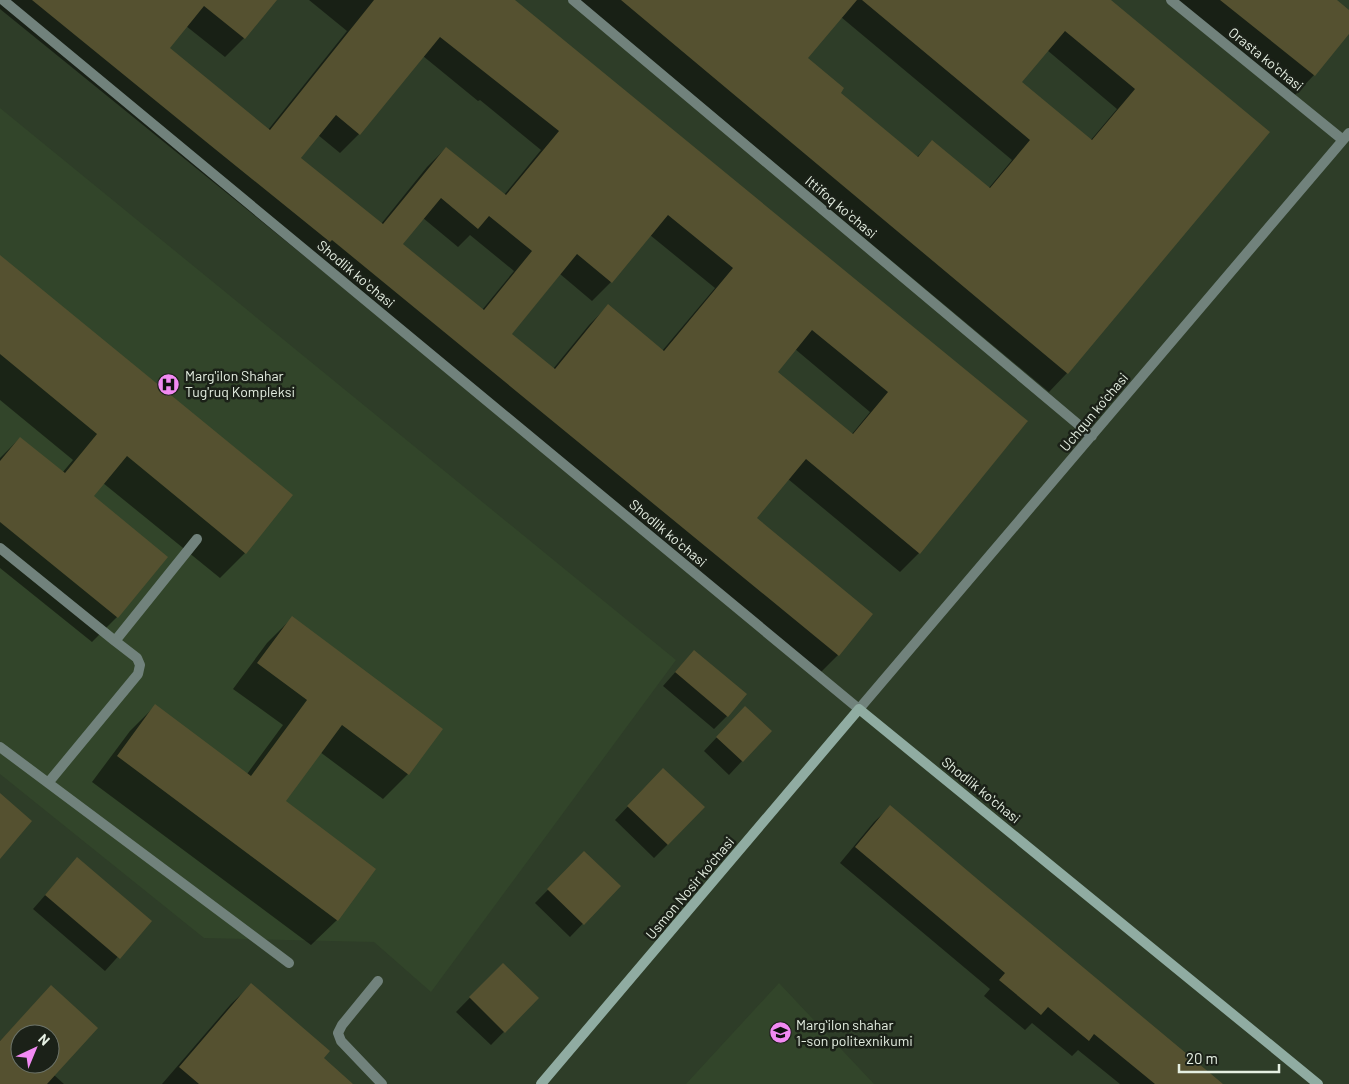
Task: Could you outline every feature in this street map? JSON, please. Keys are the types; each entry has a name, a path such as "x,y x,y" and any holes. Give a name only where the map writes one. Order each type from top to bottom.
{"main road":[{"name":"Usmon Nosir ko‘chasi","path":"541,1084 859,709"},
{"name":"Shodlik koʻchasi","path":"859,709 1318,1084"}],"street":[{"name":"Shodlik koʻchasi","path":"3,0 859,709"},
{"name":"Ittifoq koʻchasi","path":"572,0 1092,436"},
{"name":"Orasta koʻchasi","path":"1171,0 1346,136"},
{"name":"Uchqun ko'chasi","path":"859,709 1346,136"},
{"path":"115,640 197,539"},
{"path":"0,548 137,658 140,665 138,674 48,783"},
{"path":"0,747 289,963"},
{"path":"378,981 342,1025 338,1033 341,1041 382,1084"}],"shaded area":[{"name":"Marg'ilon Shahar Tug'ruq Kompleksi","path":"0,108 676,660 431,992 374,942 204,938 0,774"},
{"name":"Margʻilon shahar 1-son politexnikumi","path":"779,983 874,1084 686,1084"}],"building":[{"path":"32,0 277,0 245,39 204,6 170,48 270,130 374,0 515,0 1028,421 920,554 806,459 757,518 873,614 839,656 332,240 330,242","holes":["440,37 559,131 506,195 446,147 383,224 301,158 336,115 360,135","441,198 478,229 489,216 532,251 484,310 403,244","668,215 733,268 664,351 608,304 555,369 512,334 577,254 612,283","812,330 888,392 853,434 778,372"]},
{"path":"621,0 857,0 808,58 844,88 841,93 918,157 932,140 990,188 1030,140 862,0 1111,0 1270,132 1068,374","holes":["1065,31 1135,89 1092,140 1022,82"]},
{"path":"1220,0 1337,0 1349,10 1349,34 1315,76"},
{"path":"0,255 293,495 246,554 127,456 94,496 168,557 118,618 0,522 0,461 20,437 65,473 97,434 0,354"},
{"path":"292,616 443,729 409,775 342,725 286,801 376,869 338,921 117,756 155,704 251,776 307,700 257,663"},
{"path":"694,650 747,694 728,717 675,672"},
{"path":"745,706 772,731 743,762 716,737"},
{"path":"663,768 705,807 668,845 627,806"},
{"path":"0,793 32,821 0,859"},
{"path":"890,805 1223,1084 1155,1084 1094,1034 1089,1041 1048,1007 1041,1015 999,980 1005,973 855,847"},
{"path":"584,851 621,886 584,925 547,889"},
{"path":"77,857 152,921 120,959 45,895"},
{"path":"503,963 539,998 505,1033 469,997"},
{"path":"251,983 330,1051 324,1058 353,1084 199,1084 179,1067"},
{"path":"51,985 98,1028 60,1070 60,1024 15,1024"},
{"path":"10,1030 10,1074 56,1074 47,1084 0,1084 0,1041"}],"place":[{"name":"Marg'ilon Shahar Tug'ruq Kompleksi","path":"169,384"},
{"name":"Margʻilon shahar 1-son politexnikumi","path":"780,1033"}]}
